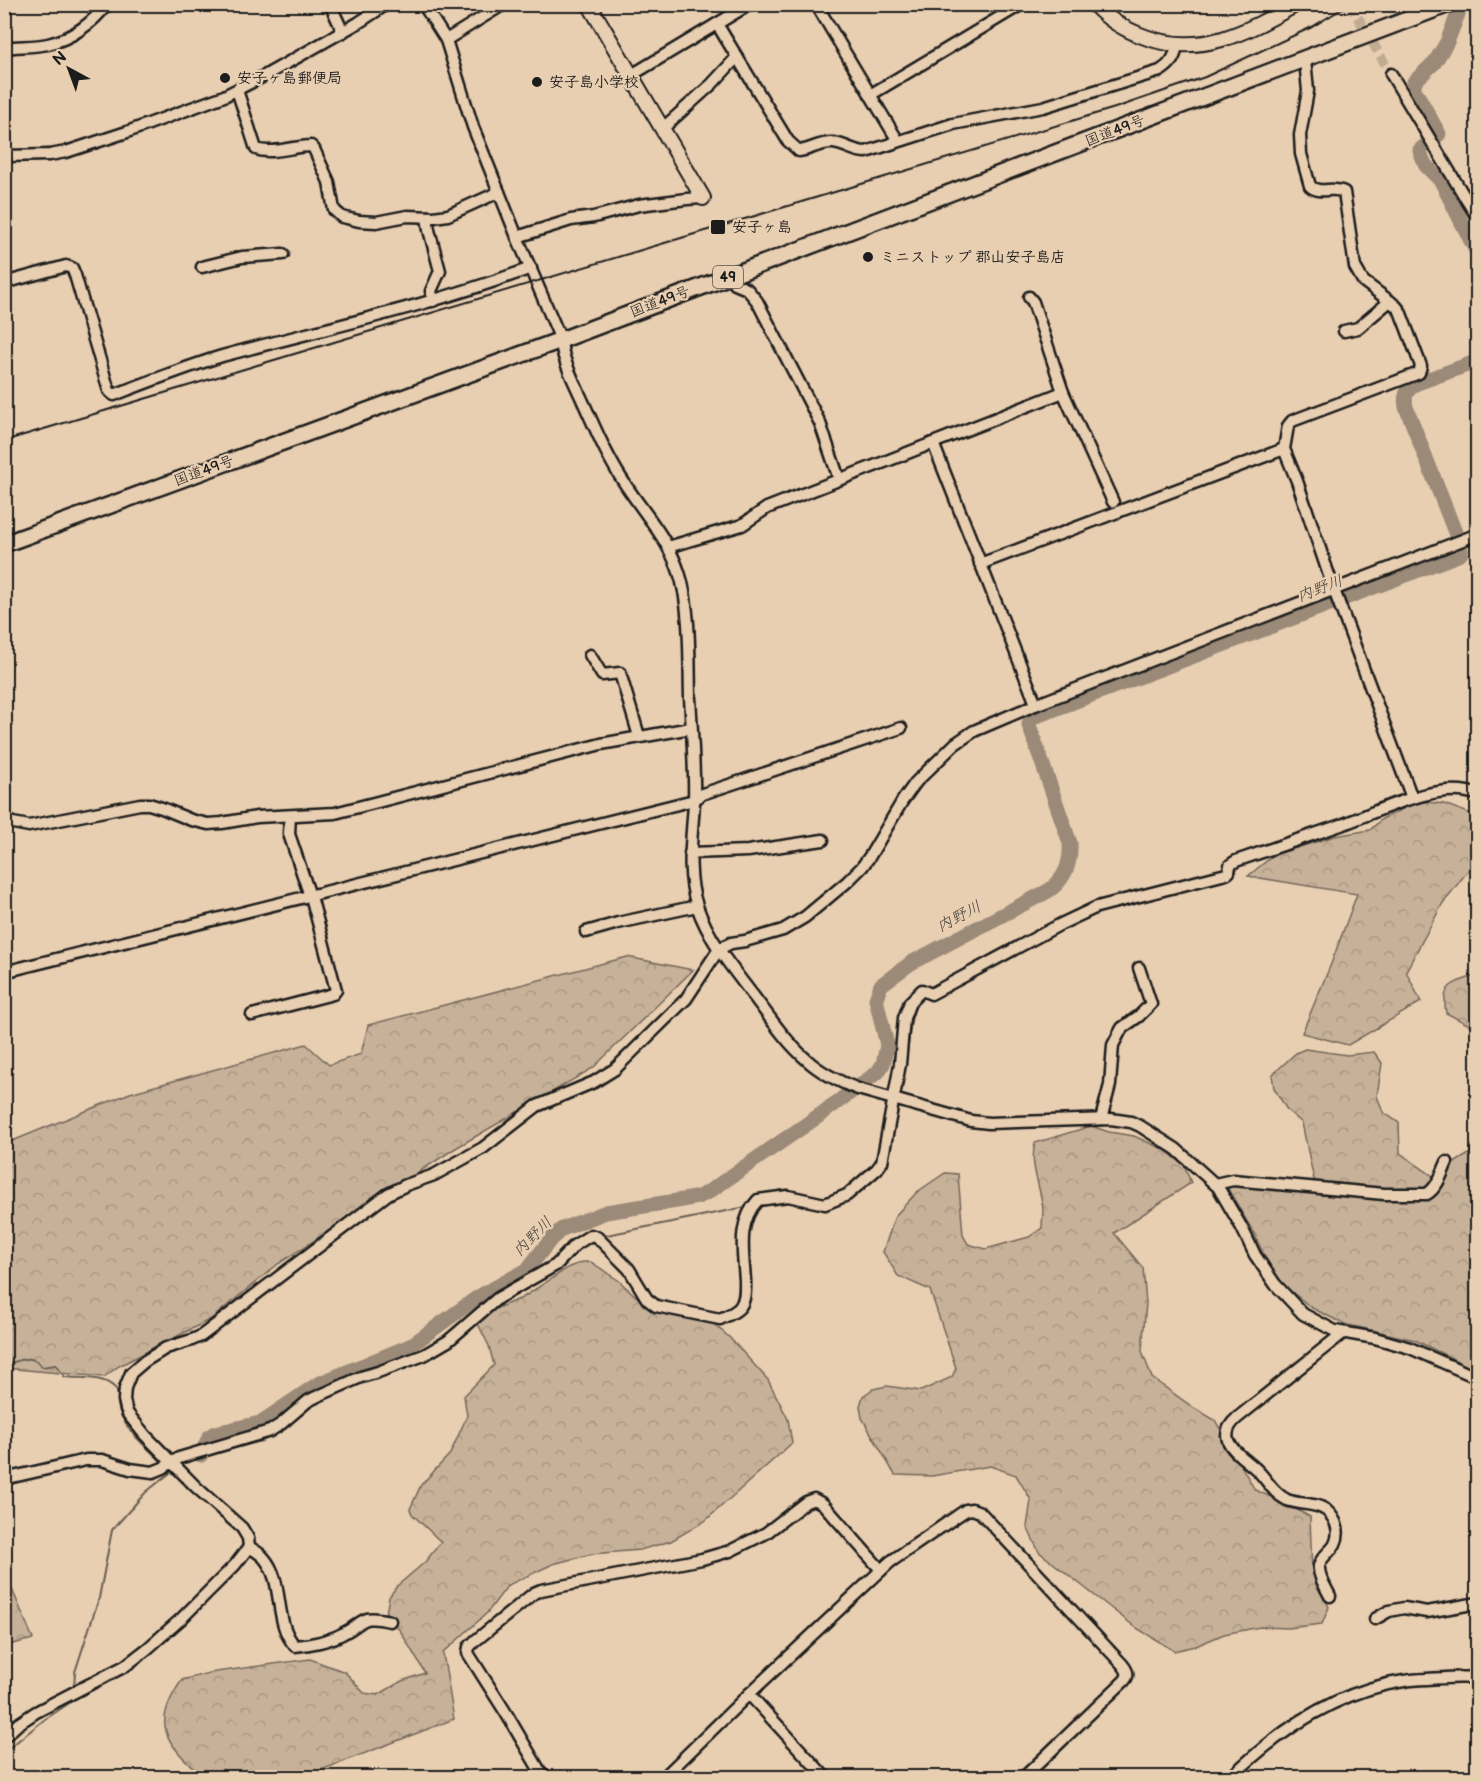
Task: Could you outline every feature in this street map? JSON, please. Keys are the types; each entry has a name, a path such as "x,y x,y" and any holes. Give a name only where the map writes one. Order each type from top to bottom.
{"highway":[{"name":"国道49号","path":"4,544 561,340 1449,4"}],"main road":[{"path":"589,4 703,198"},
{"path":"1094,4 1109,19 1129,31 1176,44 1196,44 1226,39 1259,25 1297,4"}],"street":[{"path":"4,48 48,44 65,39 92,21 107,4"},
{"path":"330,4 343,32"},
{"path":"4,156 50,155 66,152 127,132 237,90 343,32 387,4"},
{"path":"423,4 446,40 473,127 561,340 567,365 602,445 626,486 649,516 668,547 679,573 684,592 688,630 694,800 690,872 697,906 707,930 719,949 792,1045 808,1062 840,1082 892,1100 971,1121 989,1123 1101,1119 1123,1120 1140,1126 1176,1149 1215,1184 1255,1255 1275,1284 1303,1314 1343,1333 1375,1338 1410,1348 1478,1378"},
{"path":"446,40 504,4"},
{"path":"630,76 750,4"},
{"path":"816,4 898,141"},
{"path":"870,95 1022,4"},
{"path":"717,24 788,141 799,151 829,142 855,151 866,152 953,124 1043,107 1160,70 1173,59 1176,44"},
{"path":"662,129 712,84 736,57"},
{"path":"1305,60 1308,91 1300,144 1310,186 1314,190 1337,188 1344,192 1355,267 1363,281 1400,311 1421,366 1419,373 1292,421 1288,426 1284,449 1412,798"},
{"path":"1391,74 1478,219"},
{"path":"237,90 257,150 307,146 314,149 329,182 333,208 339,216 376,222 407,216 427,217 448,214 499,192"},
{"path":"517,237 571,220 594,217 639,205 703,198"},
{"path":"427,217 440,271 432,288 433,301"},
{"path":"202,267 242,257 283,254"},
{"path":"4,283 66,266 72,268 109,391 114,394 221,357 433,301 481,287 531,268"},
{"path":"730,276 735,284 747,290 757,301 820,423 839,479"},
{"path":"1029,297 1033,302 1063,392 1113,502"},
{"path":"1344,331 1358,328 1390,301"},
{"path":"668,547 742,525 767,508 1063,392"},
{"path":"933,443 1035,705"},
{"path":"980,564 1284,449"},
{"path":"4,1737 36,1712 125,1666 147,1649 235,1565 249,1548 248,1538 242,1528 196,1487 144,1435 128,1414 124,1400 125,1388 131,1374 137,1368 166,1348 201,1336 388,1194 434,1174 483,1148 529,1111 594,1082 615,1069 686,999 719,949 731,943 783,930 804,916 862,867 916,782 955,744 974,731 1035,705 1478,534"},
{"path":"590,655 602,675 620,673 639,736"},
{"path":"4,818 13,823 29,826 140,804 155,806 208,824 257,817 335,813 572,751 639,736 691,728"},
{"path":"4,972 694,800 702,794 902,729"},
{"path":"4,1479 86,1460 102,1460 130,1470 153,1472 190,1454 270,1431 316,1396 439,1346 455,1336 498,1298 561,1262 576,1245 591,1235 597,1237 629,1269 647,1299 656,1306 720,1319 739,1308 745,1297 742,1235 746,1218 758,1200 788,1196 825,1204 847,1195 882,1162 900,1064 904,1018 910,1002 922,990 929,995 1097,907 1226,874 1232,863 1412,798 1449,791 1466,791 1478,795"},
{"path":"252,1015 333,994 336,990 312,900 289,834 290,816"},
{"path":"690,854 747,851 823,840"},
{"path":"586,932 618,922 697,906"},
{"path":"1101,1119 1110,1085 1113,1045 1122,1028 1151,1004 1139,968"},
{"path":"1215,1184 1233,1180 1384,1194 1427,1194 1438,1181 1447,1162"},
{"path":"1330,1596 1319,1568 1323,1558 1335,1544 1338,1531 1334,1519 1322,1507 1289,1500 1275,1492 1261,1474 1230,1445 1227,1432 1230,1424 1237,1418 1343,1333"},
{"path":"544,1778 468,1653 469,1647 475,1641 534,1593 702,1559 730,1551 766,1533 806,1502 814,1499 823,1504 881,1570"},
{"path":"663,1778 881,1570 966,1510 976,1509 1126,1669 1127,1677 1124,1681 1023,1778"},
{"path":"249,1548 264,1557 269,1565 275,1579 285,1628 293,1645 339,1636 365,1618 390,1622"},
{"path":"1375,1619 1389,1611 1404,1608 1427,1612 1478,1603"},
{"path":"1230,1778 1294,1724 1352,1695 1404,1681 1478,1677"},
{"path":"749,1694 826,1778"}],"green space":[{"path":"1419,801 1444,804 1477,816 1477,859 1443,903 1406,971 1421,1002 1348,1045 1302,1033 1357,894 1248,876 1274,855 1335,836 1370,830 1382,819"},
{"path":"627,957 693,970 593,1068 454,1149 278,1264 211,1319 119,1366 104,1377 5,1368 5,1144 130,1093 306,1044 329,1065 361,1054 368,1025"},
{"path":"1477,976 1477,1029 1446,1013 1445,1004 1445,997 1450,987"},
{"path":"1305,1049 1347,1055 1374,1052 1382,1063 1377,1096 1383,1112 1399,1123 1400,1153 1433,1176 1469,1154 1477,1133 1477,1371 1415,1340 1344,1324 1312,1308 1282,1284 1272,1271 1251,1228 1228,1189 1232,1185 1308,1184 1314,1180 1302,1123 1287,1110 1274,1088 1272,1075 1296,1053"},
{"path":"1091,1126 1134,1136 1165,1150 1184,1165 1191,1183 1114,1233 1143,1268 1146,1303 1142,1351 1152,1378 1215,1420 1255,1490 1310,1517 1312,1572 1329,1607 1322,1624 1288,1628 1260,1627 1224,1634 1196,1646 1174,1651 1135,1627 1039,1552 1027,1527 1031,1500 1016,1475 990,1466 932,1476 895,1475 862,1418 860,1406 863,1396 873,1389 887,1386 921,1391 952,1377 956,1368 930,1290 898,1276 883,1252 895,1216 917,1192 945,1173 958,1174 963,1235 968,1244 986,1249 1029,1237 1042,1228 1042,1201 1033,1160 1035,1143"},
{"path":"591,1262 618,1280 647,1306 662,1313 710,1321 729,1337 768,1380 788,1419 792,1443 705,1521 671,1541 640,1550 591,1554 553,1564 508,1585 487,1613 443,1653 454,1719 303,1777 204,1778 180,1755 167,1734 166,1711 182,1680 209,1673 310,1659 345,1672 364,1693 378,1695 402,1681 425,1673 401,1632 386,1613 389,1597 397,1586 425,1562 441,1542 412,1514 410,1509 421,1485 450,1454 467,1416 464,1396 494,1365 489,1346 477,1322 487,1312 522,1298 569,1267"},
{"path":"4,1570 33,1639 5,1646 4,1646"}],"waterway":[{"name":"内野川","path":"1459,4 1458,14 1447,42 1435,62 1414,82 1414,89 1439,134 1420,150 1421,156 1426,166 1441,181 1478,255"},
{"name":"内野川","path":"201,1455 209,1437 215,1433 260,1423 318,1384 410,1346 478,1297 527,1270 551,1239 562,1229 606,1212 683,1200 707,1193 878,1072 883,1064 887,1045 876,999 881,985 911,963 1048,891 1059,881 1066,870 1070,857 1070,843 1029,725 1030,720 1461,553 1460,545 1405,400 1406,394 1415,384 1478,361"},
{"path":"1240,865 1283,850"},
{"path":"1020,940 1046,926"},
{"path":"905,1062 912,1016 918,1001"},
{"path":"831,1207 845,1201"},
{"path":"602,1236 746,1207"},
{"path":"539,1281 557,1271 575,1252 594,1240"},
{"path":"429,1358 451,1346 464,1334"},
{"path":"4,1366 29,1359 38,1362 42,1367 56,1365 65,1377 97,1379 109,1383 117,1392 119,1409 126,1425 163,1463"},
{"path":"337,1393 376,1378"},
{"path":"305,1410 316,1403"},
{"path":"215,1453 262,1441 282,1431 301,1414"},
{"path":"74,1687 75,1672 99,1598 112,1530 146,1492 175,1469"},
{"path":"4,1752 71,1702 72,1698"}],"tunnel":[{"path":"1350,4 1391,74"}],"railway":[{"path":"4,441 1115,108 1205,77 1312,27 1350,4"}],"place":[{"name":"安子ヶ島郵便局","path":"225,78"},
{"name":"安子島小学校","path":"537,82"},
{"name":"安子ヶ島","path":"718,227"},
{"name":"ミニストップ 郡山安子島店","path":"868,257"}]}
